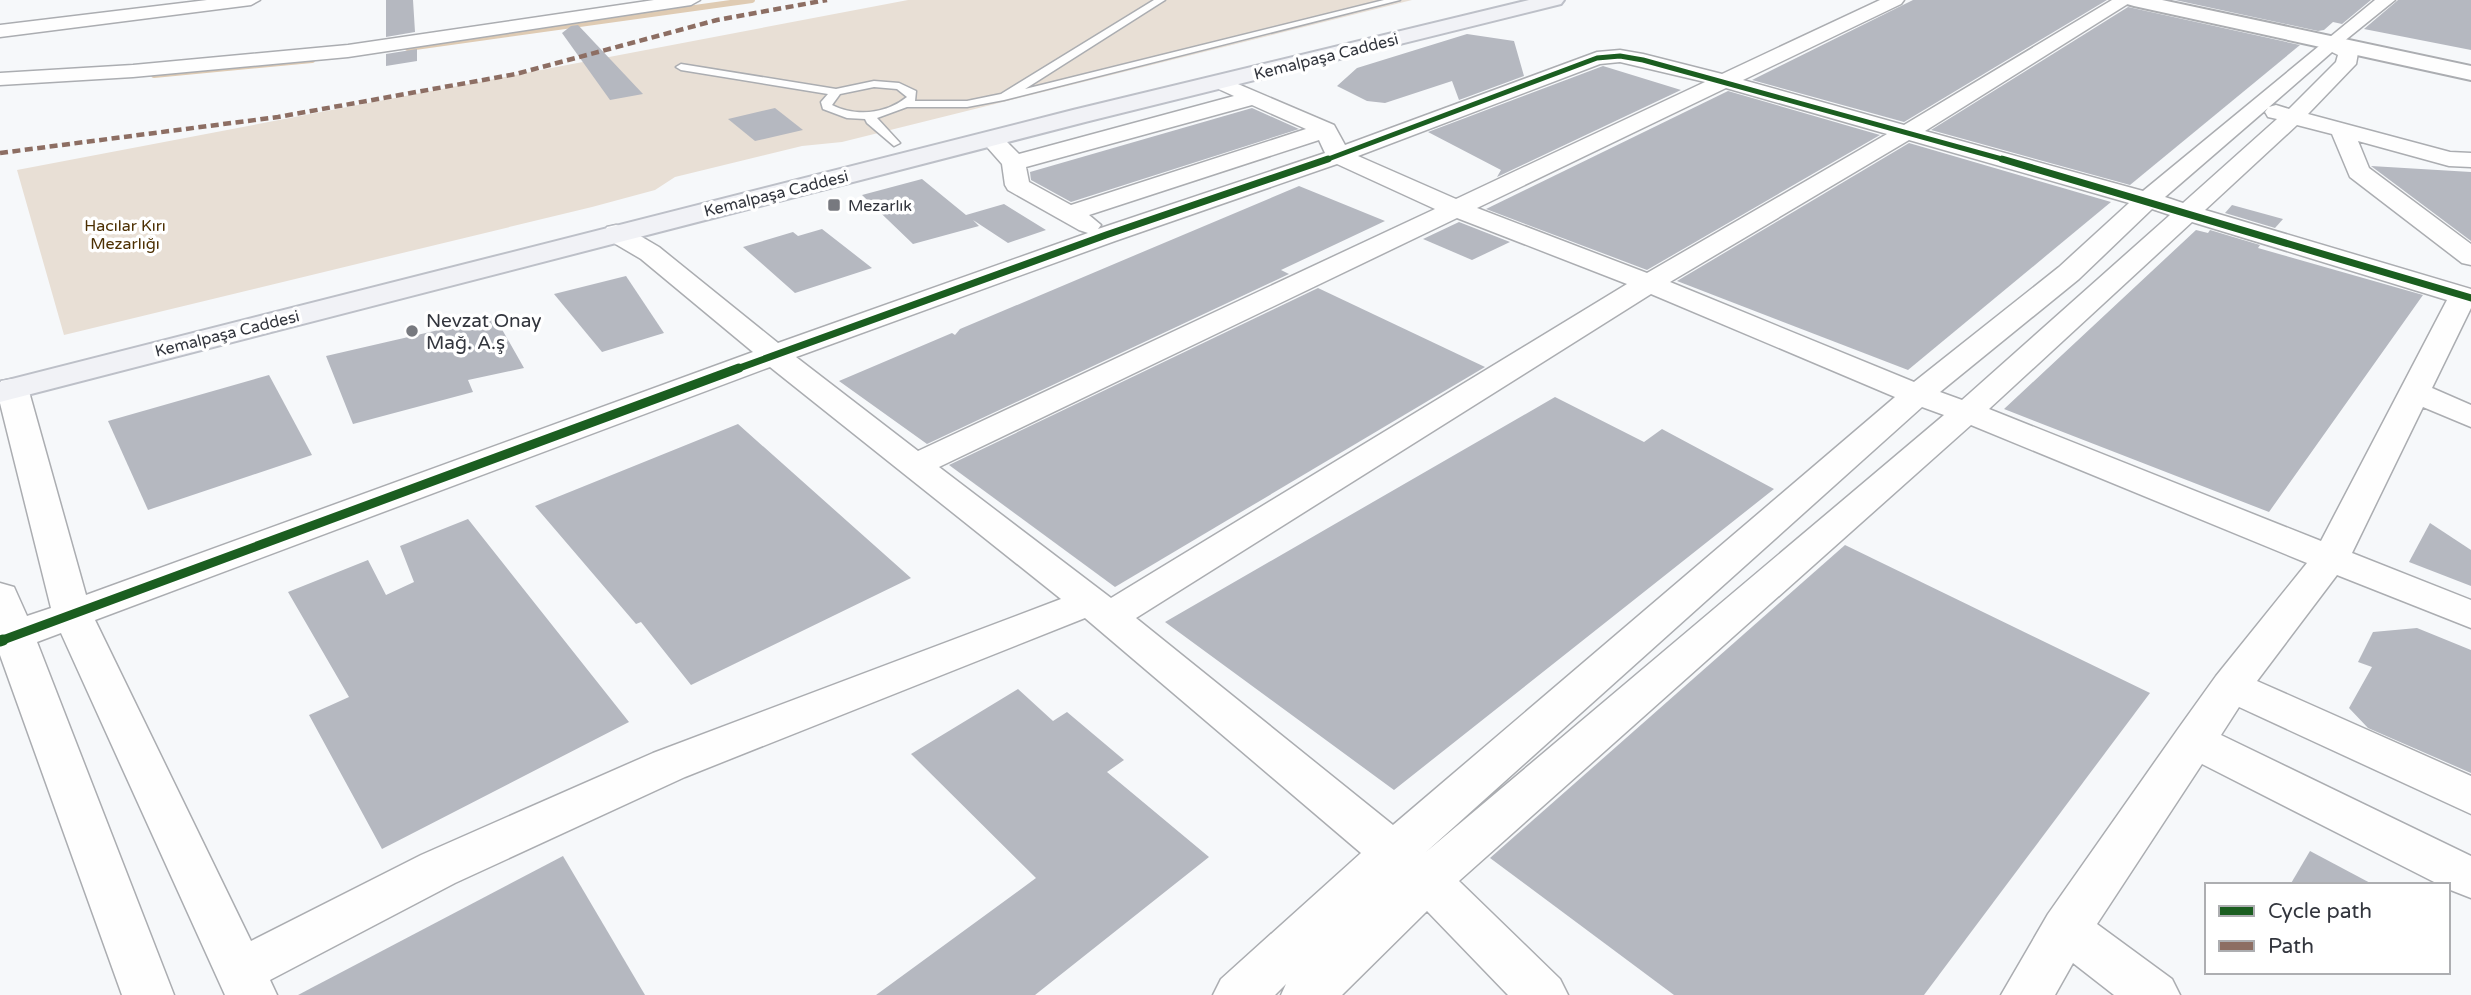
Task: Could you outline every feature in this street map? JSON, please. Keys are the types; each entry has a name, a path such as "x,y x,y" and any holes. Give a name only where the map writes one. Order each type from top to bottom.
{"main road":[{"name":"Kemalpaşa Caddesi","path":"4,385 894,143 1451,0"},
{"name":"Kemalpaşa Caddesi","path":"4,385 991,140 1082,115 1554,0"}],"street":[{"path":"0,31 251,0"},
{"path":"0,79 34,81 348,51 691,0"},
{"path":"914,466 1895,0"},
{"path":"4,385 73,616 246,983 438,869 669,765 1099,609 2125,0"},
{"path":"2134,0 2471,66"},
{"path":"2167,0 2471,74"},
{"path":"1307,995 1410,867 1917,395 2069,273 2147,200 2386,0"},
{"path":"1239,995 1410,867 1967,412 2294,116 2346,64 2348,53 2334,41"},
{"path":"1068,214 1332,143 1597,58 1620,56 1724,81 2147,200 2467,298 2414,392 2331,558 2231,686 2193,740 2066,929 2027,995"},
{"path":"0,100 34,81"},
{"path":"1219,82 1457,209 1649,283 1917,395 1967,412 2471,615"},
{"path":"1014,163 1252,98"},
{"path":"2256,107 2449,159 2471,160"},
{"path":"1082,115 1088,142"},
{"path":"2342,130 2358,172 2471,257"},
{"path":"991,140 1014,163 1017,185 1106,235"},
{"path":"148,995 5,624 73,616 774,355 1106,235 1332,143"},
{"path":"616,233 650,253 774,355 1099,609 1410,867 1542,995"},
{"path":"2414,392 2471,417"},
{"path":"2231,686 2471,796"},
{"path":"2193,740 2471,878"},
{"path":"2066,929 2154,995"}],"lane":[{"path":"1004,97 1160,0"},
{"path":"836,92 826,102 834,111 871,114 907,104 967,104 1395,0"},
{"path":"681,66 836,92 874,84 899,86 912,93 907,104"},
{"path":"871,114 871,121 894,143"}],"green space":[{"name":"Hacılar Kırı Mezarlığı","path":"908,0 1412,0 842,142 802,146 675,177 655,190 592,207 64,335 17,170"}],"building":[{"path":"386,0 413,0 415,32 386,37"},
{"path":"1913,0 2107,0 1904,122 1752,80"},
{"path":"2175,0 2371,0 2342,24 2333,22 2324,30 2318,31"},
{"path":"2398,0 2471,0 2471,50 2364,29"},
{"path":"2128,7 2300,45 2130,185 1931,130"},
{"path":"578,25 643,94 610,100 562,33 571,26"},
{"path":"1467,34 1514,41 1524,76 1459,100 1452,81 1385,103 1367,101 1337,86 1357,68"},
{"path":"417,49 417,61 386,66 386,54"},
{"path":"1603,66 1681,90 1497,177 1501,170 1428,132"},
{"path":"1728,91 1880,135 1647,270 1486,209"},
{"path":"775,108 803,130 755,141 728,119"},
{"path":"1252,108 1299,129 1071,202 1031,180 1030,172"},
{"path":"1909,143 2111,202 1908,370 1677,281"},
{"path":"2371,166 2471,172 2471,241"},
{"path":"922,179 966,215 1004,204 1046,230 1008,243 973,220 979,226 913,244 862,195"},
{"path":"1299,186 1385,221 1281,270 1289,274 927,444 839,381 952,333 955,335 960,329"},
{"path":"2232,205 2283,219 2275,228 2225,213"},
{"path":"1459,222 1510,242 1472,260 1423,239"},
{"path":"822,229 872,268 795,293 743,247 793,232 798,236"},
{"path":"2196,230 2208,233 2210,230 2260,245 2258,248 2423,295 2269,512 2004,409"},
{"path":"626,276 664,333 602,352 554,294"},
{"path":"1318,288 1485,367 1115,587 949,465"},
{"path":"495,317 524,368 468,380 473,392 353,424 326,356"},
{"path":"269,375 312,455 148,510 108,421"},
{"path":"1555,397 1644,442 1662,429 1774,489 1394,790 1165,622"},
{"path":"738,424 911,578 691,685 641,622 636,624 535,506"},
{"path":"468,519 629,722 382,849 309,715 349,697 288,592 368,560 386,595 414,582 400,546"},
{"path":"2430,523 2471,550 2471,586 2409,562"},
{"path":"1845,545 2150,693 1924,995 1674,995 1490,858"},
{"path":"2417,628 2471,650 2471,773 2368,728 2349,708 2372,667 2358,662 2373,632"},
{"path":"1018,689 1053,721 1067,712 1124,760 1107,772 1209,857 1035,995 876,995 1036,878 911,754"},
{"path":"2310,851 2370,883 2291,883"},
{"path":"563,856 645,995 298,995"}],"waterway":[{"path":"408,48 752,0"},
{"path":"154,75 312,60"}],"marked path":[{"path":"0,153 278,117 516,74 717,20 827,0"}],"cycle path":[{"path":"0,641 774,355 1106,235 1338,156 1597,58 1620,56 1643,60 1724,81 2147,200 2471,298"}],"place":[{"name":"Mezarlık","path":"834,205"},
{"name":"Nevzat Onay Mağ. A.ş","path":"412,331"}]}
